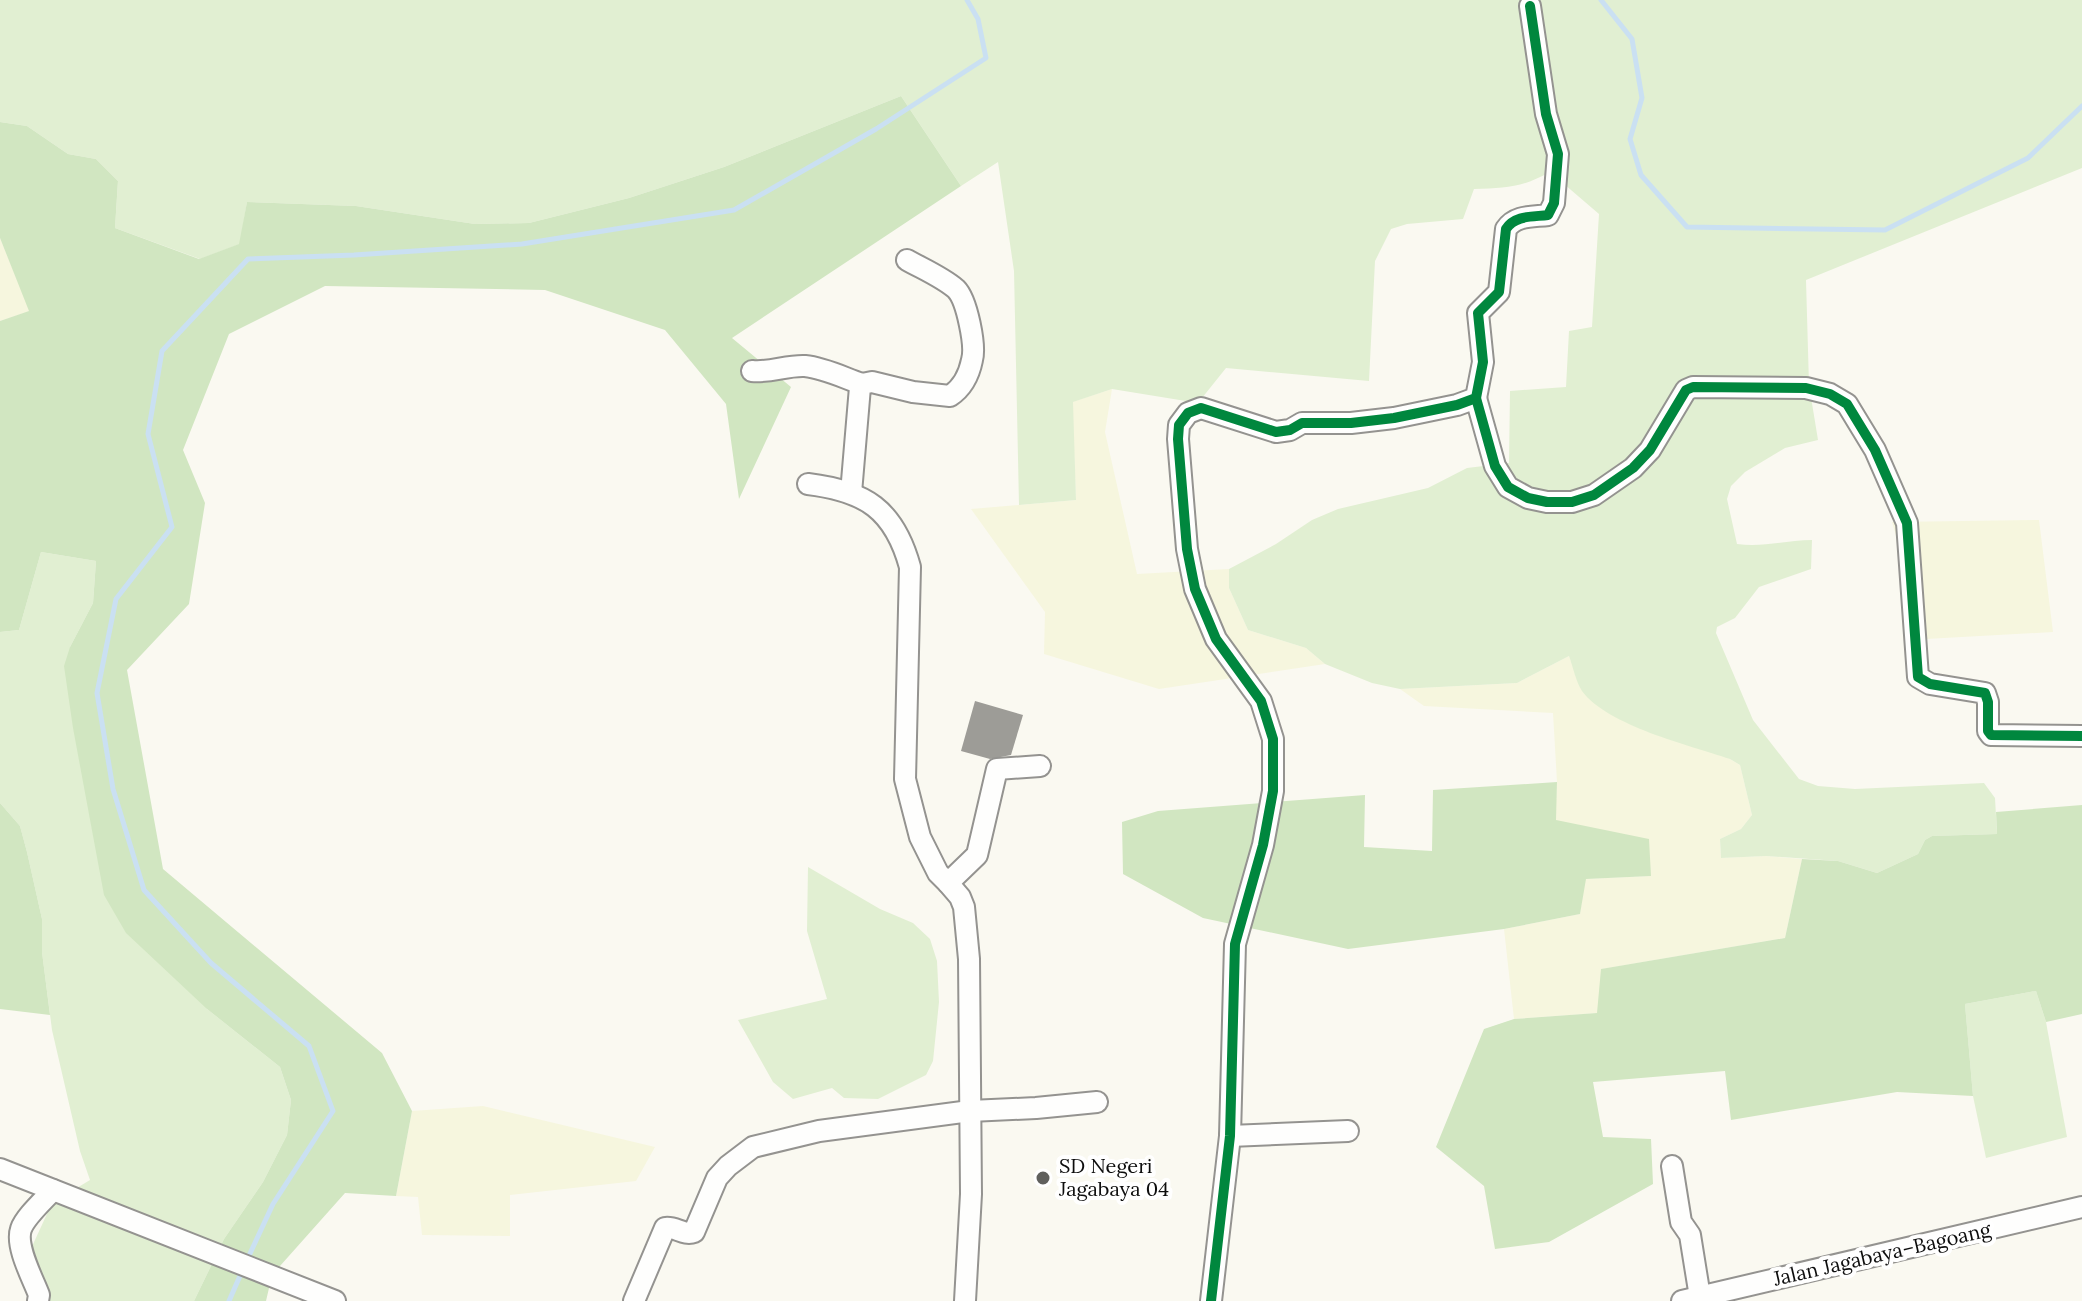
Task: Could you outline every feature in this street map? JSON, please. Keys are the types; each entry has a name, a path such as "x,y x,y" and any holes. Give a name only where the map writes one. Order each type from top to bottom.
{"street":[{"path":"1530,6 1546,114 1558,154 1554,203 1548,215 1511,221 1506,229 1499,292 1478,313 1483,362 1476,398 1495,466 1508,487 1528,498 1547,502 1572,502 1594,495 1633,468 1650,450 1686,390 1693,387 1806,388 1830,394 1847,404 1875,450 1907,523 1918,677 1930,684 1985,693 1988,731 1991,735 2082,736"},
{"path":"752,371 804,366 862,384 872,382 913,392 950,396 961,388 973,358 968,310 962,297 947,283 907,260"},
{"path":"851,493 862,384"},
{"path":"1211,1301 1230,1136 1235,944 1263,845 1273,791 1273,739 1261,701 1216,639 1195,589 1187,549 1179,425 1188,413 1201,408 1276,432 1290,430 1302,423 1351,423 1394,418 1476,398"},
{"path":"808,484 833,487 869,501 884,514 904,547 910,567 905,779 920,837 938,873 960,897 964,907 968,946 971,1194 965,1301"},
{"path":"948,883 977,855 997,769 1040,766"},
{"path":"634,1301 665,1228 689,1234 694,1232 717,1178 753,1147 819,1131 970,1111 1097,1102"},
{"path":"1230,1136 1348,1131"},
{"path":"1672,1166 1681,1222 1690,1235 1691,1299"},
{"path":"0,1169 335,1301"},
{"path":"38,1301 39,1295 22,1250 20,1233 22,1226 53,1190"},
{"name":"Jalan Jagabaya–Bagoang","path":"1691,1299 2082,1207"}],"green space":[{"path":"0,0 2082,0 2082,168 1806,280 1809,385 1818,440 1785,448 1745,472 1731,486 1727,499 1737,544 1812,540 1811,569 1759,587 1735,618 1717,627 1716,633 1753,720 1799,779 1818,786 1855,789 1984,783 1995,798 1997,834 1932,836 1925,840 1918,854 1877,873 1838,861 1766,856 1721,858 1720,839 1741,829 1752,815 1740,765 1650,733 1610,714 1582,691 1569,656 1517,683 1400,689 1372,683 1325,664 1306,648 1248,630 1229,588 1229,569 1312,520 1338,509 1428,488 1467,468 1509,463 1510,391 1566,387 1569,331 1592,327 1599,214 1550,172 1513,186 1474,189 1463,219 1407,224 1391,229 1375,261 1369,381 1226,368 1198,403 1112,389 1073,402 1076,500 1019,505 1014,271 998,162 961,186 901,96 724,167 629,198 529,223 475,224 356,206 247,202 240,244 200,259 115,228 118,181 96,159 68,154 27,126 0,122"},
{"path":"901,96 961,186 732,338 791,387 739,499 726,404 665,330 545,290 325,286 229,334 183,450 205,503 189,604 127,670 163,869 382,1053 412,1111 396,1196 345,1193 272,1275 266,1301 194,1301 224,1239 263,1182 287,1135 291,1100 280,1067 207,1009 126,933 104,895 64,666 70,647 93,603 96,561 41,552 19,630 0,632 0,321 29,311 0,238 0,122 27,126 68,154 96,159 118,181 115,228 199,259 239,244 247,202 356,206 475,224 529,223 629,198 724,167"},
{"path":"0,238 30,311 0,321"},
{"path":"1112,389 1105,432 1137,574 1229,569 1229,588 1248,630 1306,648 1325,664 1159,689 1044,654 1045,612 971,509 1076,500 1072,402"},
{"path":"2039,520 2053,632 1908,640 1903,559 1892,522"},
{"path":"41,552 96,561 93,603 70,647 207,1009 280,1067 291,1100 287,1135 263,1182 224,1239 194,1301 41,1301 29,1253 52,1203 90,1180 80,1151 52,1030 42,952 42,919 27,852 20,826 0,803 0,632 19,630"},
{"path":"1569,656 1582,690 1740,765 1752,815 1741,829 1720,839 1721,858 1766,856 1802,859 1785,938 1602,969 1598,1013 1514,1019 1504,929 1580,914 1585,879 1651,876 1555,820 1557,782 1553,713 1424,706 1400,689 1517,683"},
{"path":"1557,782 1556,820 1649,839 1651,876 1586,879 1580,914 1504,929 1348,949 1203,918 1123,874 1122,822 1158,811 1365,795 1364,847 1432,851 1433,790"},
{"path":"0,803 20,826 27,852 42,919 42,952 50,1015 0,1009"},
{"path":"2082,805 2082,1014 2046,1022 2036,991 1965,1004 1973,1096 1897,1092 1731,1120 1725,1071 1593,1082 1603,1137 1651,1139 1653,1184 1549,1242 1495,1249 1484,1186 1436,1147 1484,1029 1514,1019 1597,1013 1601,969 1785,938 1802,859 1838,861 1877,873 1918,854 1925,840 1932,836 1997,834 1996,812"},
{"path":"808,867 880,909 913,923 930,939 937,961 939,1002 933,1061 926,1075 878,1099 844,1098 832,1088 793,1099 773,1082 738,1020 827,999 807,931"},
{"path":"2036,991 2046,1022 2067,1137 1986,1158 1973,1096 1965,1004"},
{"path":"483,1106 655,1147 636,1181 510,1195 510,1236 422,1235 418,1197 396,1196 412,1111"}],"building":[{"path":"975,701 1023,715 1011,755 990,759 961,751"}],"waterway":[{"path":"247,1260 273,1204 333,1111 309,1046 211,963 144,890 113,789 97,693 116,599 172,527 148,434 162,351 248,259 522,244 734,210 876,129 986,58 978,19 967,0"},
{"path":"1601,0 1632,39 1642,98 1630,139 1641,175 1687,227 1885,230 2028,158 2082,106"},
{"path":"229,1301 243,1269"}],"cycle path":[{"path":"1211,1301 1230,1136 1235,944 1263,845 1273,791 1273,739 1261,701 1216,639 1195,589 1187,549 1179,425 1188,413 1201,408 1276,432 1290,430 1302,423 1351,423 1394,418 1476,398 1483,362 1478,313 1499,292 1506,229 1519,219 1548,215 1554,203 1558,154 1546,114 1530,6"},
{"path":"1476,398 1495,466 1508,487 1528,498 1572,502 1594,495 1633,468 1650,450 1686,390 1693,387 1806,388 1830,394 1847,404 1875,450 1907,523 1918,677 1930,684 1985,693 1988,731 1991,735 2082,736"}],"place":[{"name":"SD Negeri Jagabaya 04","path":"1043,1178"}]}
